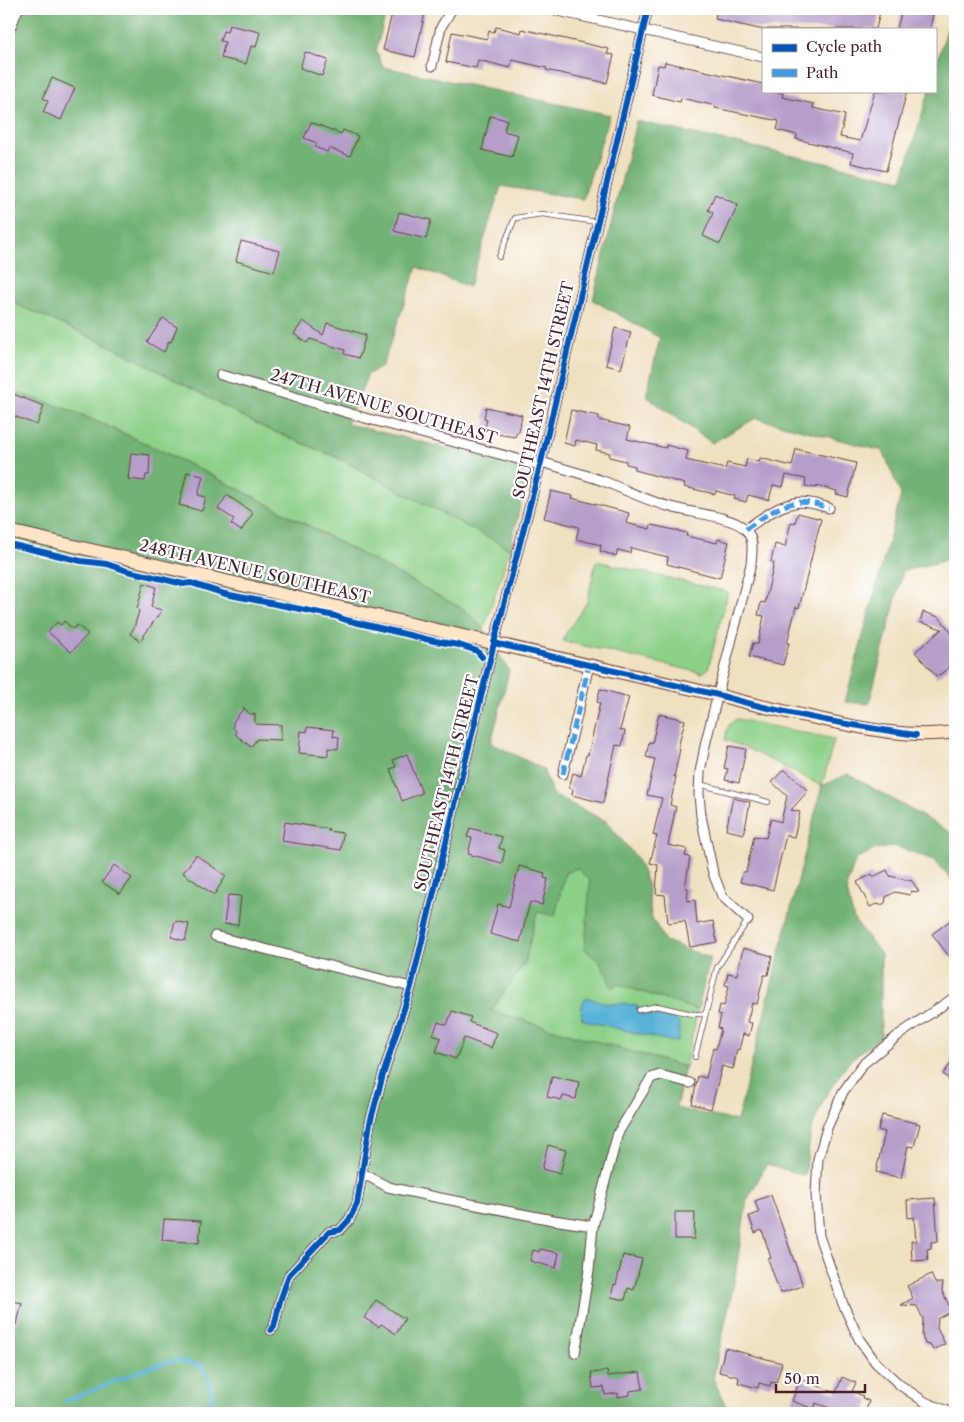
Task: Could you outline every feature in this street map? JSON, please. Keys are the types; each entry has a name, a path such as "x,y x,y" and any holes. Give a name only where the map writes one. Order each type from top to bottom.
{"street":[{"path":"9,31 18,9"},
{"path":"432,66 441,27 452,9"},
{"path":"549,9 762,57"},
{"name":"SOUTHEAST 14TH STREET","path":"271,1330 274,1327 289,1275 330,1232 340,1230 349,1220 357,1204 374,1107 411,987 540,463 648,9"},
{"name":"247TH AVENUE SOUTHEAST","path":"221,375 365,418 540,463 604,482 640,498 672,508 732,521 746,530"},
{"path":"748,920 722,896 713,873 701,816 699,784 706,740 751,564 753,545 746,530 779,508 795,502 808,502 829,508"},
{"name":"248TH AVENUE SOUTHEAST","path":"9,531 718,695 749,704 851,726 916,735 955,732"},
{"path":"563,774 589,665"},
{"path":"215,936 411,987"},
{"path":"952,1413 924,1402 900,1385 876,1363 859,1339 843,1304 819,1236 816,1194 818,1160 827,1128 843,1092 863,1064 900,1034 955,997"},
{"path":"574,1353 589,1270 593,1226 618,1133 651,1078 660,1075 690,1082"},
{"path":"362,1173 388,1187 553,1220 593,1226"}],"lane":[{"path":"499,257 515,218 542,214 597,222"},
{"path":"699,784 768,802"},
{"path":"695,1057 717,968 748,920"},
{"path":"639,1010 656,1006 692,1014 705,1014"}],"green space":[{"path":"9,9 387,9 376,51 383,67 610,115 583,199 501,186 469,287 417,267 382,367 368,374 347,424 521,466 525,485 510,549 334,456 265,428 119,350 9,301"},
{"path":"953,9 955,9 955,558 903,571 869,704 845,702 901,495 883,451 756,418 712,443 646,396 660,338 593,300 636,121 902,180 929,92 936,92 936,66"},
{"path":"9,301 119,350 265,428 334,456 510,549 484,629 465,610 225,482 77,413 9,390"},
{"path":"9,390 77,413 225,482 465,610 484,629 509,671 491,743 543,769 553,795 606,821 636,857 647,883 651,916 665,941 710,958 698,1010 617,984 612,988 601,963 585,949 590,881 577,868 565,873 555,916 537,912 525,962 491,1011 685,1067 676,1108 737,1121 822,786 848,774 955,835 955,882 933,860 895,846 874,850 856,859 846,887 854,920 881,954 881,1037 851,1059 825,1097 811,1130 805,1176 767,1164 747,1200 734,1283 713,1378 729,1413 9,1413"},
{"path":"596,561 728,592 708,669 702,673 563,641 587,602"},
{"path":"737,719 834,739 822,786 746,748 725,740 729,725"},
{"path":"577,868 590,881 585,949 601,963 612,987 617,984 698,1010 685,1067 491,1011 525,962 537,912 555,916 565,873"},
{"path":"955,1193 955,1251 953,1247 950,1197"}],"water":[{"path":"585,998 604,1003 638,1006 640,1014 672,1018 679,1023 679,1040 673,1042 582,1019 582,1008"}],"building":[{"path":"393,9 426,9 415,57 383,50"},
{"path":"717,9 866,9 880,12 876,28 759,29 715,19"},
{"path":"902,9 934,9 930,28 897,28"},
{"path":"229,25 260,32 256,47 251,46 246,64 221,58 225,42 220,41 223,31 227,32"},
{"path":"496,27 521,33 522,29 609,49 607,54 614,55 607,83 546,70 547,68 512,60 510,68 478,60 476,68 446,62 452,32 487,39 489,31 494,32"},
{"path":"305,52 328,60 322,76 300,68"},
{"path":"665,62 762,84 762,92 783,93 782,97 814,104 813,108 845,115 840,137 860,141 875,92 907,92 886,171 851,163 853,153 796,139 797,135 777,130 779,121 715,108 716,106 681,98 680,102 652,95 658,65 664,66"},
{"path":"52,78 75,88 61,120 43,112 48,101 43,98"},
{"path":"490,116 507,120 504,131 518,135 512,157 482,150"},
{"path":"311,122 341,134 343,130 358,136 350,156 329,148 327,152 315,147 317,143 304,138"},
{"path":"715,194 738,205 720,244 703,236 713,213 708,210"},
{"path":"399,212 431,220 426,239 394,231"},
{"path":"241,241 280,251 274,272 236,261"},
{"path":"163,318 177,327 171,342 169,341 164,352 147,342"},
{"path":"303,321 323,335 327,323 366,335 359,358 344,354 345,350 310,339 307,343 294,334"},
{"path":"615,328 631,332 621,369 606,365"},
{"path":"13,394 44,406 37,425 9,414 9,405"},
{"path":"486,407 522,415 519,432 517,432 515,437 484,432 487,419 484,418"},
{"path":"571,410 599,416 599,420 630,427 627,439 666,448 666,445 688,451 686,460 725,469 727,463 745,467 747,459 759,462 760,458 792,466 796,449 856,463 848,497 836,494 837,491 817,486 816,488 805,486 806,479 786,475 783,487 773,485 769,500 748,495 746,502 734,499 735,496 716,491 715,494 684,487 685,484 635,470 635,466 626,464 626,461 609,457 610,453 596,450 597,445 576,440 575,446 564,443"},
{"path":"131,453 150,455 149,475 146,475 145,481 128,479"},
{"path":"187,472 203,476 198,495 206,497 202,511 179,505"},
{"path":"551,491 629,513 626,523 650,529 651,525 661,527 687,533 686,536 717,543 718,539 729,542 720,578 667,564 668,557 631,548 630,553 618,550 616,556 600,551 601,545 576,539 579,527 544,518"},
{"path":"227,495 253,513 241,531 231,524 234,519 218,509"},
{"path":"798,513 821,519 799,608 796,607 783,665 749,657 753,643 758,644 764,616 758,615 761,602 765,603 774,563 771,562 775,544 785,547 791,522 795,523"},
{"path":"144,583 156,587 151,607 162,610 140,641 130,634 134,628 139,611 137,609"},
{"path":"923,612 939,617 955,637 955,661 950,659 948,668 937,677 915,652 942,629 920,622"},
{"path":"64,621 73,629 77,625 88,634 71,652 48,632 57,622 61,625"},
{"path":"600,689 629,697 620,730 625,731 622,746 616,745 603,803 572,795 573,789 569,788 573,773 581,776 586,755 588,755 600,703 597,702"},
{"path":"244,708 250,714 255,714 255,724 281,725 281,740 257,739 251,747 236,735 233,722"},
{"path":"659,714 685,720 678,748 680,749 670,805 676,807 668,845 687,849 685,856 690,857 685,888 688,888 687,901 695,900 697,924 713,921 717,942 690,947 685,921 668,923 665,895 656,894 658,865 650,863 657,836 653,835 662,798 647,795 655,759 646,757 649,742 652,743"},
{"path":"307,727 334,730 333,736 339,737 338,749 328,748 328,756 299,753 301,731 307,732"},
{"path":"729,746 746,749 739,783 725,780 728,769 724,768"},
{"path":"407,754 422,793 402,801 390,769 396,767 393,760"},
{"path":"784,769 808,791 791,810 800,812 794,837 786,835 773,890 740,882 743,872 746,872 754,836 766,838 771,819 781,822 787,796 772,782"},
{"path":"733,798 750,802 744,834 726,830"},
{"path":"285,822 343,833 341,850 282,841"},
{"path":"470,828 502,837 499,848 505,850 502,863 468,854 472,838 467,837"},
{"path":"196,855 226,876 214,895 183,873"},
{"path":"114,865 132,878 120,894 102,882"},
{"path":"519,866 545,873 544,878 548,879 542,905 530,902 520,942 490,934 498,904 509,907"},
{"path":"887,870 890,876 912,881 919,892 911,891 910,895 895,892 886,897 885,903 870,907 857,882 872,874 873,877"},
{"path":"228,895 241,896 238,925 224,924"},
{"path":"955,917 955,952 949,956 932,934"},
{"path":"175,921 189,924 185,941 171,937"},
{"path":"743,948 772,956 768,975 764,975 757,1004 752,1003 747,1022 752,1023 749,1036 743,1034 739,1050 737,1049 733,1069 722,1066 711,1109 692,1104 698,1076 706,1078 713,1048 716,1049 721,1029 718,1028 721,1015 718,1014 720,1005 724,1006 729,986 725,985 728,973 737,975"},
{"path":"452,1011 471,1017 469,1022 497,1033 491,1048 464,1038 456,1059 436,1052 441,1038 433,1035 438,1022 447,1025"},
{"path":"955,1058 955,1084 943,1074"},
{"path":"552,1076 579,1082 576,1099 563,1096 562,1100 547,1097"},
{"path":"882,1115 920,1124 914,1147 908,1146 901,1178 876,1172 885,1132 878,1130"},
{"path":"548,1145 566,1150 560,1174 542,1169"},
{"path":"771,1195 803,1286 780,1293 768,1259 771,1258 762,1230 755,1233 749,1216 759,1213 755,1201"},
{"path":"935,1198 938,1241 931,1242 931,1248 927,1249 928,1260 912,1261 911,1241 916,1241 914,1217 908,1218 907,1200"},
{"path":"675,1212 695,1212 694,1239 675,1239"},
{"path":"164,1219 201,1221 199,1243 162,1240"},
{"path":"540,1249 559,1253 556,1268 530,1261 533,1250 539,1252"},
{"path":"623,1255 642,1259 634,1290 628,1288 625,1300 611,1297 614,1284 616,1285"},
{"path":"931,1274 935,1283 943,1283 942,1291 952,1311 938,1318 937,1328 945,1344 933,1350 930,1345 925,1344 922,1336 923,1319 917,1306 901,1305 913,1298 907,1286"},
{"path":"9,1300 22,1303 17,1324 9,1322"},
{"path":"376,1300 405,1319 396,1334 381,1324 379,1327 364,1318"},
{"path":"725,1348 782,1363 776,1383 771,1382 770,1386 759,1383 758,1388 738,1383 739,1377 719,1372"},
{"path":"607,1371 608,1376 640,1372 643,1389 630,1391 630,1395 618,1397 618,1393 605,1395 604,1387 593,1388 591,1373"},
{"path":"842,1377 856,1383 852,1391 869,1401 865,1413 843,1413 816,1403 814,1409 792,1401 800,1379 836,1393"}],"waterway":[{"path":"66,1401 150,1367 176,1360 200,1365 209,1378 214,1413"}],"marked path":[{"path":"746,529 768,514 792,503 810,503 829,508"},
{"path":"563,774 589,665"}],"cycle path":[{"path":"271,1330 274,1327 289,1275 329,1232 340,1230 349,1220 357,1204 370,1123 411,987 494,643 541,462 648,9"},
{"path":"9,544 81,561 107,564 127,571 183,584 191,583 225,594 335,616 434,641 459,645 477,651 482,657"},
{"path":"494,643 792,713 916,735"}]}
